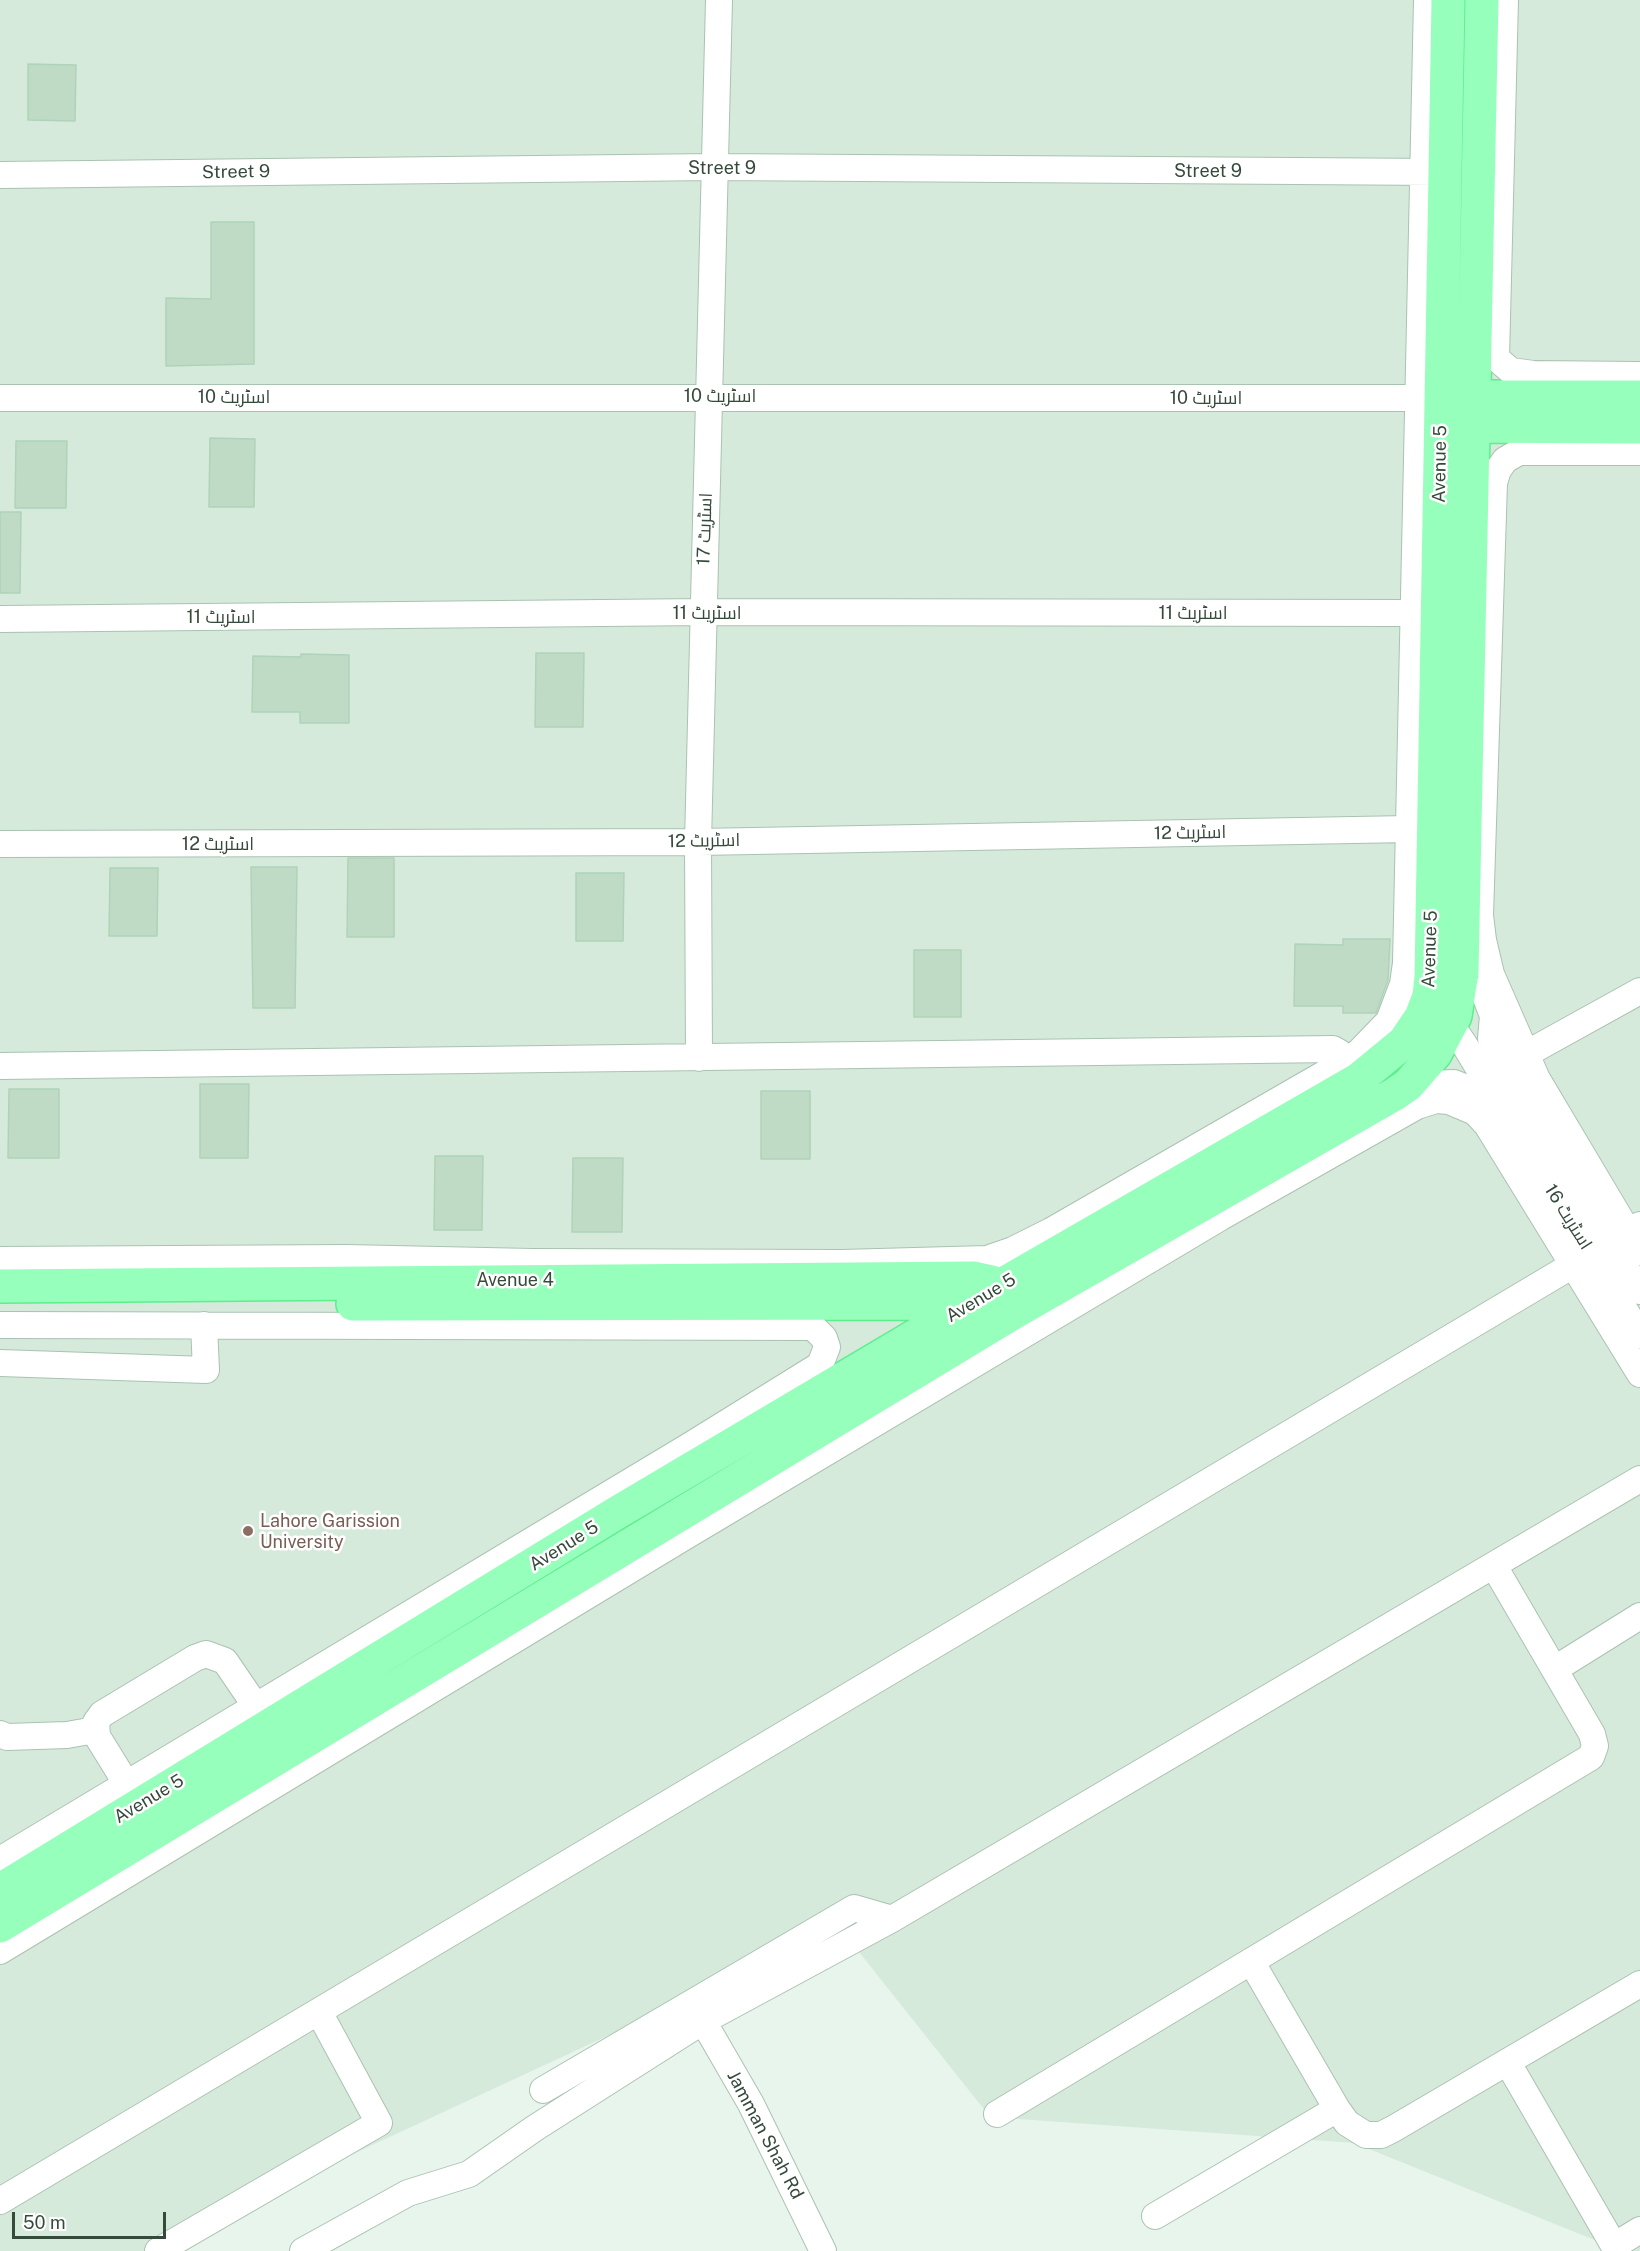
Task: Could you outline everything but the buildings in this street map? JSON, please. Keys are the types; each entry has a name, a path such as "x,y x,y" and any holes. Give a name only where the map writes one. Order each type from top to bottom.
{"main road":[{"name":"Avenue 5","path":"1006,1299 1212,1200 1408,1085 1435,1054 1439,1012 1433,407 1434,172 1448,0"},
{"path":"1473,412 1484,342 1482,0"},
{"path":"1433,407 1473,412 1533,386 1640,397"},
{"name":"Avenue 5","path":"0,1926 970,1322 1198,1170 1359,1079 1439,1012 1462,943 1473,412 1640,427"},
{"name":"Avenue 4","path":"0,1286 974,1278 984,1279 1006,1299"},
{"name":"Avenue 4","path":"0,1305 952,1303 970,1322"},
{"name":"Avenue 5","path":"0,1890 618,1512 970,1322"}],"street":[{"name":"اسٹریٹ 17","path":"699,1058 698,842 719,0"},
{"path":"1427,0 1434,172"},
{"path":"1505,0 1484,342 1502,366 1533,386 1640,375"},
{"name":"Street 9","path":"0,175 714,167 1434,172"},
{"name":"اسٹریٹ 10","path":"0,398 708,396 1433,407"},
{"path":"0,1260 346,1258 544,1262 842,1263 987,1259 1013,1250 1051,1231 1345,1062 1359,1052 1389,1021 1403,984 1406,963 1414,613 1433,407"},
{"path":"1506,1051 1480,915 1494,483 1505,460 1518,452 1640,453"},
{"name":"اسٹریٹ 11","path":"0,619 703,612 1414,613"},
{"name":"اسٹریٹ 12","path":"0,844 698,842 1409,829"},
{"name":"Avenue 5","path":"1462,943 1506,1051"},
{"path":"1506,1051 1640,991"},
{"path":"1439,1012 1479,1022 1506,1051"},
{"name":"اسٹریٹ 16","path":"1439,1012 1464,1044 1495,1098 1613,1245 1640,1335"},
{"path":"0,1066 1333,1049 1345,1062"},
{"name":"اسٹریٹ 16","path":"1506,1051 1555,1155 1640,1291"},
{"path":"1408,1085 1454,1083 1495,1098"},
{"path":"0,1951 1221,1217 1417,1106 1436,1100 1449,1101 1474,1112 1613,1245 1640,1374"},
{"path":"1198,1170 1212,1200"},
{"path":"0,2201 1613,1245"},
{"path":"0,1325 813,1327 824,1338 827,1347 820,1365 691,1445 0,1860"},
{"path":"0,1363 206,1370 204,1325"},
{"path":"303,2251 408,2193 469,2174 535,2128 703,2021 892,1919 1640,1479"},
{"path":"997,2114 1591,1757 1596,1746 1593,1734 1494,1566"},
{"path":"1555,1669 1640,1616"},
{"path":"95,1730 102,1714 195,1658 206,1654 225,1661 255,1705"},
{"path":"0,1734 7,1737 68,1736 95,1730"},
{"path":"95,1730 126,1784"},
{"path":"543,2090 854,1908 892,1919"},
{"path":"1251,1962 1337,2109 1357,2131 1366,2135 1381,2135 1640,1984"},
{"path":"158,2251 379,2123 319,2012"},
{"name":"Jamman Shah Rd","path":"703,2021 756,2114 823,2251"},
{"path":"1508,2063 1616,2248 1640,2230"},
{"path":"1155,2216 1337,2109"}],"shaded area":[{"path":"0,0 1640,0 1640,2251 1610,2251 1607,2245 1354,2143 990,2117 840,1928 144,2251 0,2251"}],"place":[{"name":"Lahore Garission University","path":"248,1531"}]}
